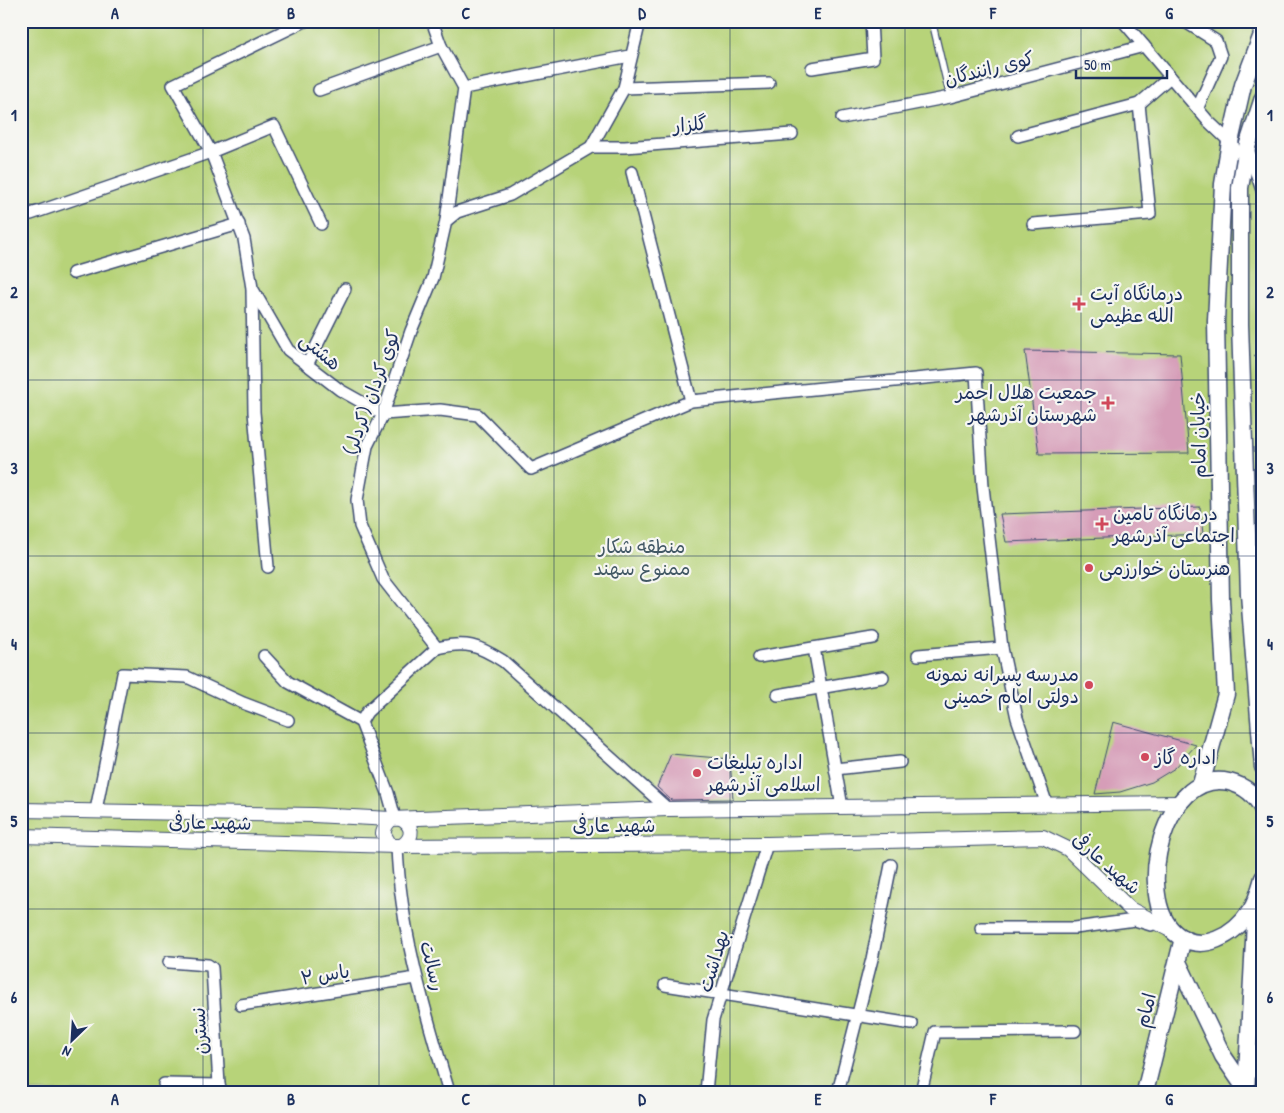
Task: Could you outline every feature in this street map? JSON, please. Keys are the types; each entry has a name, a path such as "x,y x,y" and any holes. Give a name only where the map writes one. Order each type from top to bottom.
{"main road":[{"name":"خیابان امام","path":"1201,784 1226,694 1220,600 1216,321 1223,184 1243,85 1260,38"},
{"path":"1263,98 1247,147 1240,188 1240,324 1249,594 1263,767"},
{"path":"1230,142 1231,150 1235,154 1241,154 1247,147"},
{"path":"1263,810 1251,791 1236,784 1210,780 1201,784 1179,803 1171,814 1162,838 1158,851 1156,877 1158,900 1162,913 1179,935 1204,944 1220,939 1238,926 1252,909 1263,878"},
{"path":"1245,1090 1256,898"},
{"name":"امام","path":"1145,1092 1178,962 1179,935"},
{"path":"1178,962 1223,1056 1245,1090"}],"street":[{"name":"هشتی","path":"305,21 173,85 211,152 244,239 252,288 288,350 340,390 383,414"},
{"path":"432,21 441,46 464,88 630,56"},
{"path":"446,221 457,212 510,195 591,147 624,88 630,56 640,21"},
{"path":"812,68 873,58 871,21"},
{"path":"1123,21 1208,121 1230,142"},
{"path":"1184,21 1216,41 1221,56 1198,107"},
{"path":"319,90 441,46"},
{"name":"کوی رانندگان","path":"842,118 950,97 1144,46"},
{"path":"1018,136 1139,104 1170,77"},
{"path":"624,88 769,83"},
{"name":"کوی کردان (کردلر)","path":"437,648 383,579 360,526 358,500 361,472 367,446 383,414 411,330 433,278 446,221 464,88"},
{"path":"1034,224 1150,214 1139,104"},
{"path":"32,214 211,152 274,126 321,224"},
{"name":"گلزار","path":"591,147 625,147 792,134"},
{"path":"1247,147 1262,190"},
{"path":"632,172 691,401"},
{"path":"1240,188 1244,180 1252,179 1262,190"},
{"path":"73,272 239,224"},
{"path":"252,288 254,412 268,567"},
{"path":"307,365 345,289"},
{"path":"383,414 440,410 478,415 531,469 691,401 976,373 983,488 1002,648 1017,718 1047,805"},
{"path":"759,656 873,638"},
{"path":"361,722 367,712 437,648 460,643 488,651 503,661 668,809"},
{"path":"814,648 842,807"},
{"path":"918,655 1002,648"},
{"path":"264,656 288,682 361,722 396,819"},
{"path":"96,810 123,674 187,677 243,703 288,720"},
{"path":"778,695 883,677"},
{"path":"835,769 900,762"},
{"name":"شهید عارفی","path":"21,810 313,815 396,819 668,809 1179,803"},
{"path":"396,819 408,824 411,832 408,841 397,845 384,833 386,825 396,819"},
{"name":"شهید عارفی","path":"21,836 397,845 767,844 1043,836 1068,849 1130,909 1179,935"},
{"name":"بهداشت","path":"706,1092 713,1020 767,844"},
{"name":"رسالت","path":"397,845 398,882 416,978 449,1092"},
{"path":"838,1092 872,959 891,865"},
{"path":"981,928 1075,928 1135,920 1179,935"},
{"name":"نسترن","path":"169,962 208,965 212,968 220,1088"},
{"name":"یاس ۲","path":"240,1005 416,978"},
{"path":"665,985 856,1017 912,1024"},
{"path":"921,1092 935,1032 1075,1031"},
{"path":"164,1084 220,1088"}],"lane":[{"path":"932,21 950,97"}],"green space":[{"name":"منطقه شکار ممنوع سهند","path":"21,21 1263,21 1263,1092 21,1092"}],"building":[{"name":"جمعیت هلال احمر شهرستان آذرشهر","path":"1025,351 1180,354 1189,453 1039,454"},
{"name":"درمانگاه تامین اجتماعی آذرشهر","path":"1200,507 1203,534 1006,542 1000,514"},
{"name":"اداره گاز","path":"1113,722 1196,745 1175,768 1152,782 1120,792 1095,794"},
{"name":"اداره تبلیغات اسلامی آذرشهر","path":"671,754 730,759 733,799 671,800 657,787"}],"place":[{"name":"درمانگاه آیت الله عظیمی","path":"1079,304"},
{"name":"جمعیت هلال احمر شهرستان آذرشهر","path":"1108,403"},
{"name":"درمانگاه تامین اجتماعی آذرشهر","path":"1102,524"},
{"name":"هنرستان خوارزمی","path":"1089,568"},
{"name":"مدرسه پسرانه نمونه دولتی امام خمینی","path":"1089,685"},
{"name":"اداره گاز","path":"1145,757"},
{"name":"اداره تبلیغات اسلامی آذرشهر","path":"697,773"}]}
